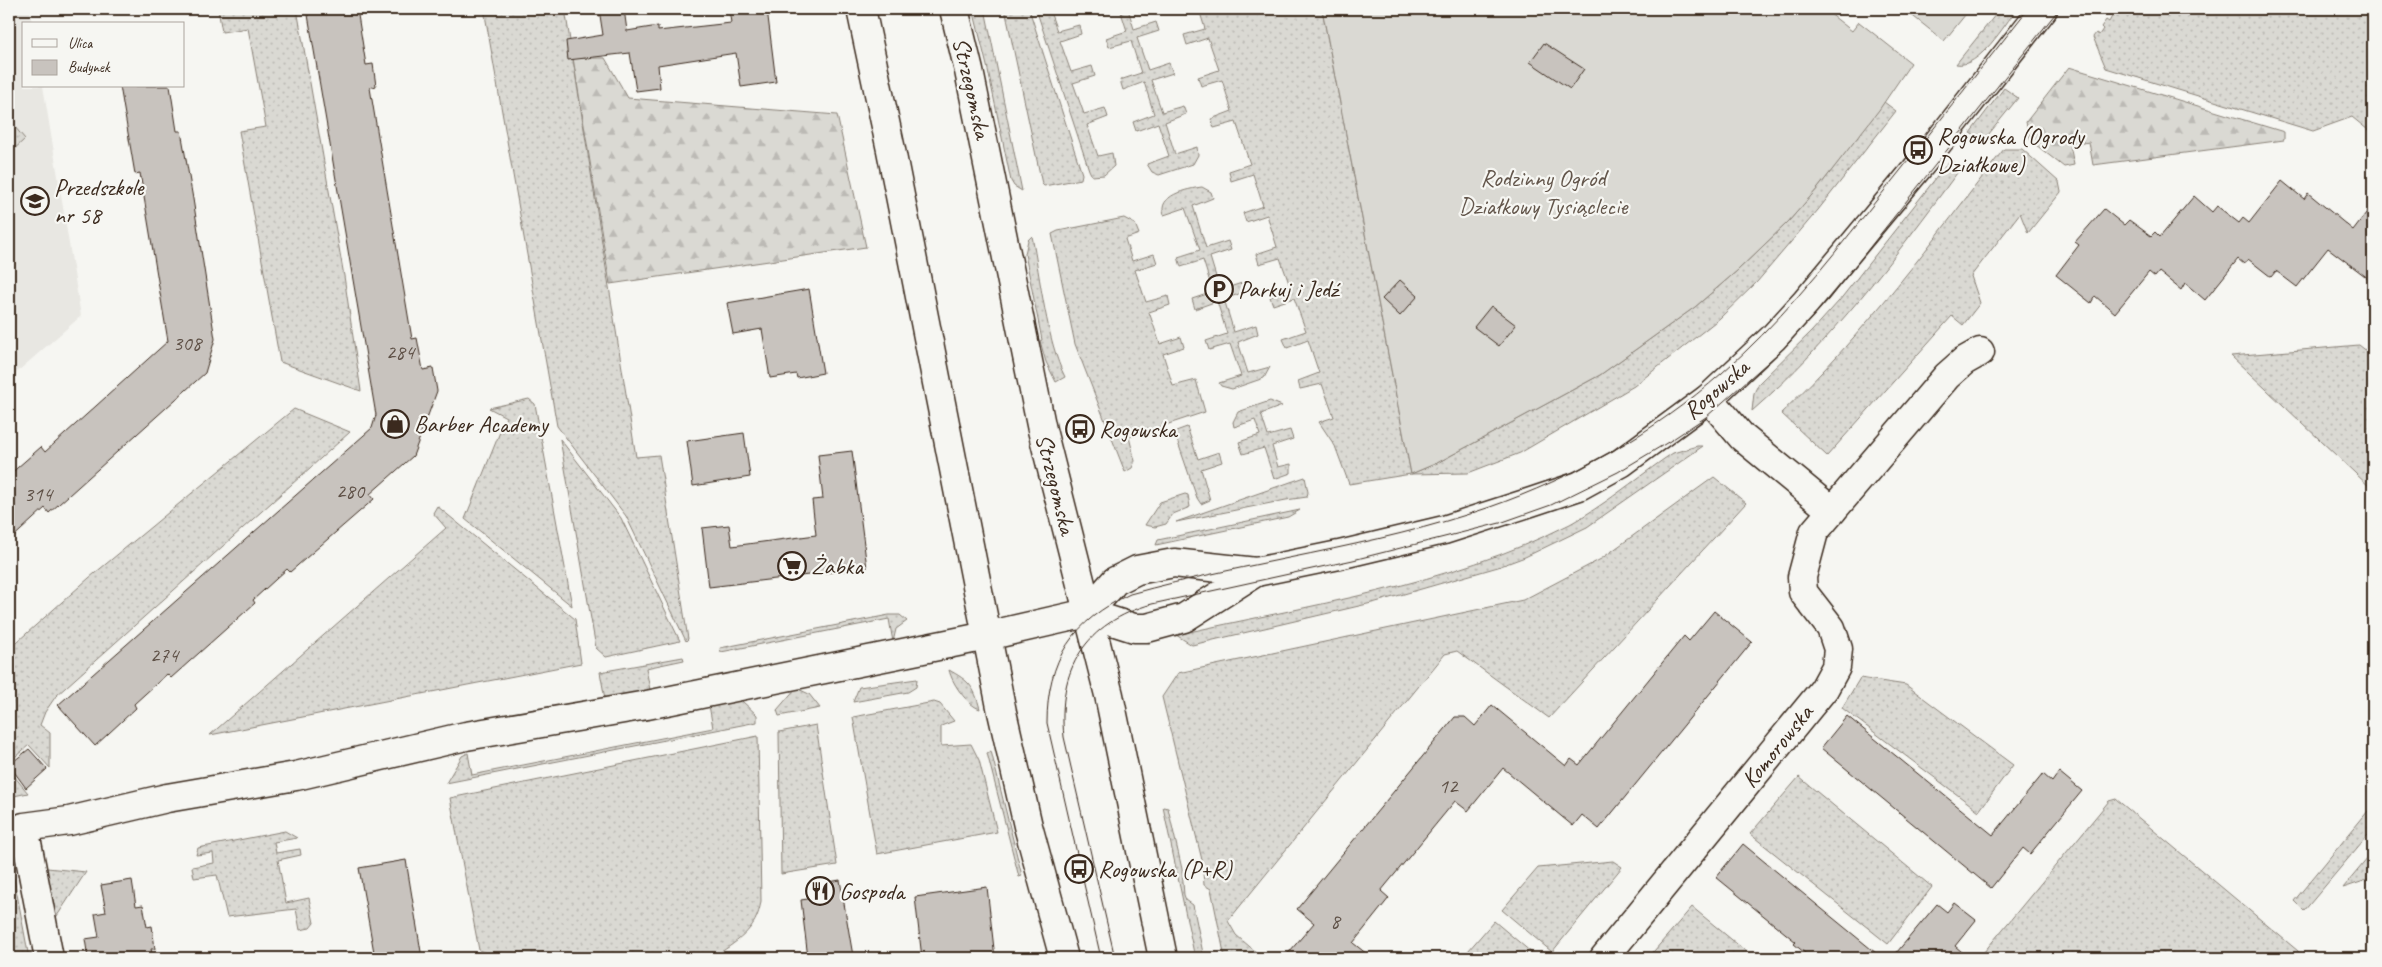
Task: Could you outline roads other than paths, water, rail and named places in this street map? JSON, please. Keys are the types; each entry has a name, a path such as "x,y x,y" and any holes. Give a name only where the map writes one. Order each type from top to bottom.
{"street":[{"path":"861,9 891,150 987,636 1028,826 1064,958"},
{"name":"Strzegomska","path":"954,9 971,80 1042,430 1109,695 1163,958"},
{"name":"Rogowska","path":"1256,572 1184,618 1147,628 1134,628 1087,613 1115,581 1137,570 1174,563 1256,572 1444,530 1579,486 1621,463 1710,398 1773,338 1840,264 2043,9"},
{"name":"Komorowska","path":"1604,958 1824,689 1836,668 1838,650 1836,638 1831,628 1803,592 1802,577 1814,532 1947,376 1964,361 1980,352"},
{"path":"1710,398 1742,437 1832,511"},
{"path":"49,958 24,827 69,821 167,798 296,776 466,736 648,705 834,668 1087,613"}],"tram line":[{"path":"1101,958 1047,723 1048,700 1058,661 1067,645 1079,630 1093,617 1130,594 1220,572 1356,544 1446,521 1490,507 1552,482 1641,434 1696,395 1722,373 1780,316 1834,254 2028,9"},
{"path":"1115,958 1064,737 1063,713 1065,690 1071,670 1080,652 1093,637 1109,623 1129,612 1152,604 1353,560 1500,523 1551,505 1618,472 1670,441 1706,417 1784,348 1828,300 2059,9"}],"place":[{"name":"Rogowska (Ogrody Działkowe)","path":"1918,150"},
{"name":"Przedszkole nr 58","path":"35,201"},
{"name":"Parkuj i Jedź","path":"1219,289"},
{"name":"Barber Academy","path":"395,424"},
{"name":"Rogowska","path":"1080,429"},
{"name":"Żabka","path":"792,566"},
{"name":"Rogowska (P+R)","path":"1079,869"},
{"name":"Gospoda","path":"820,891"}],"park label":[{"name":"Rodzinny Ogród Działkowy Tysiąclecie","path":"1543,192"}]}
